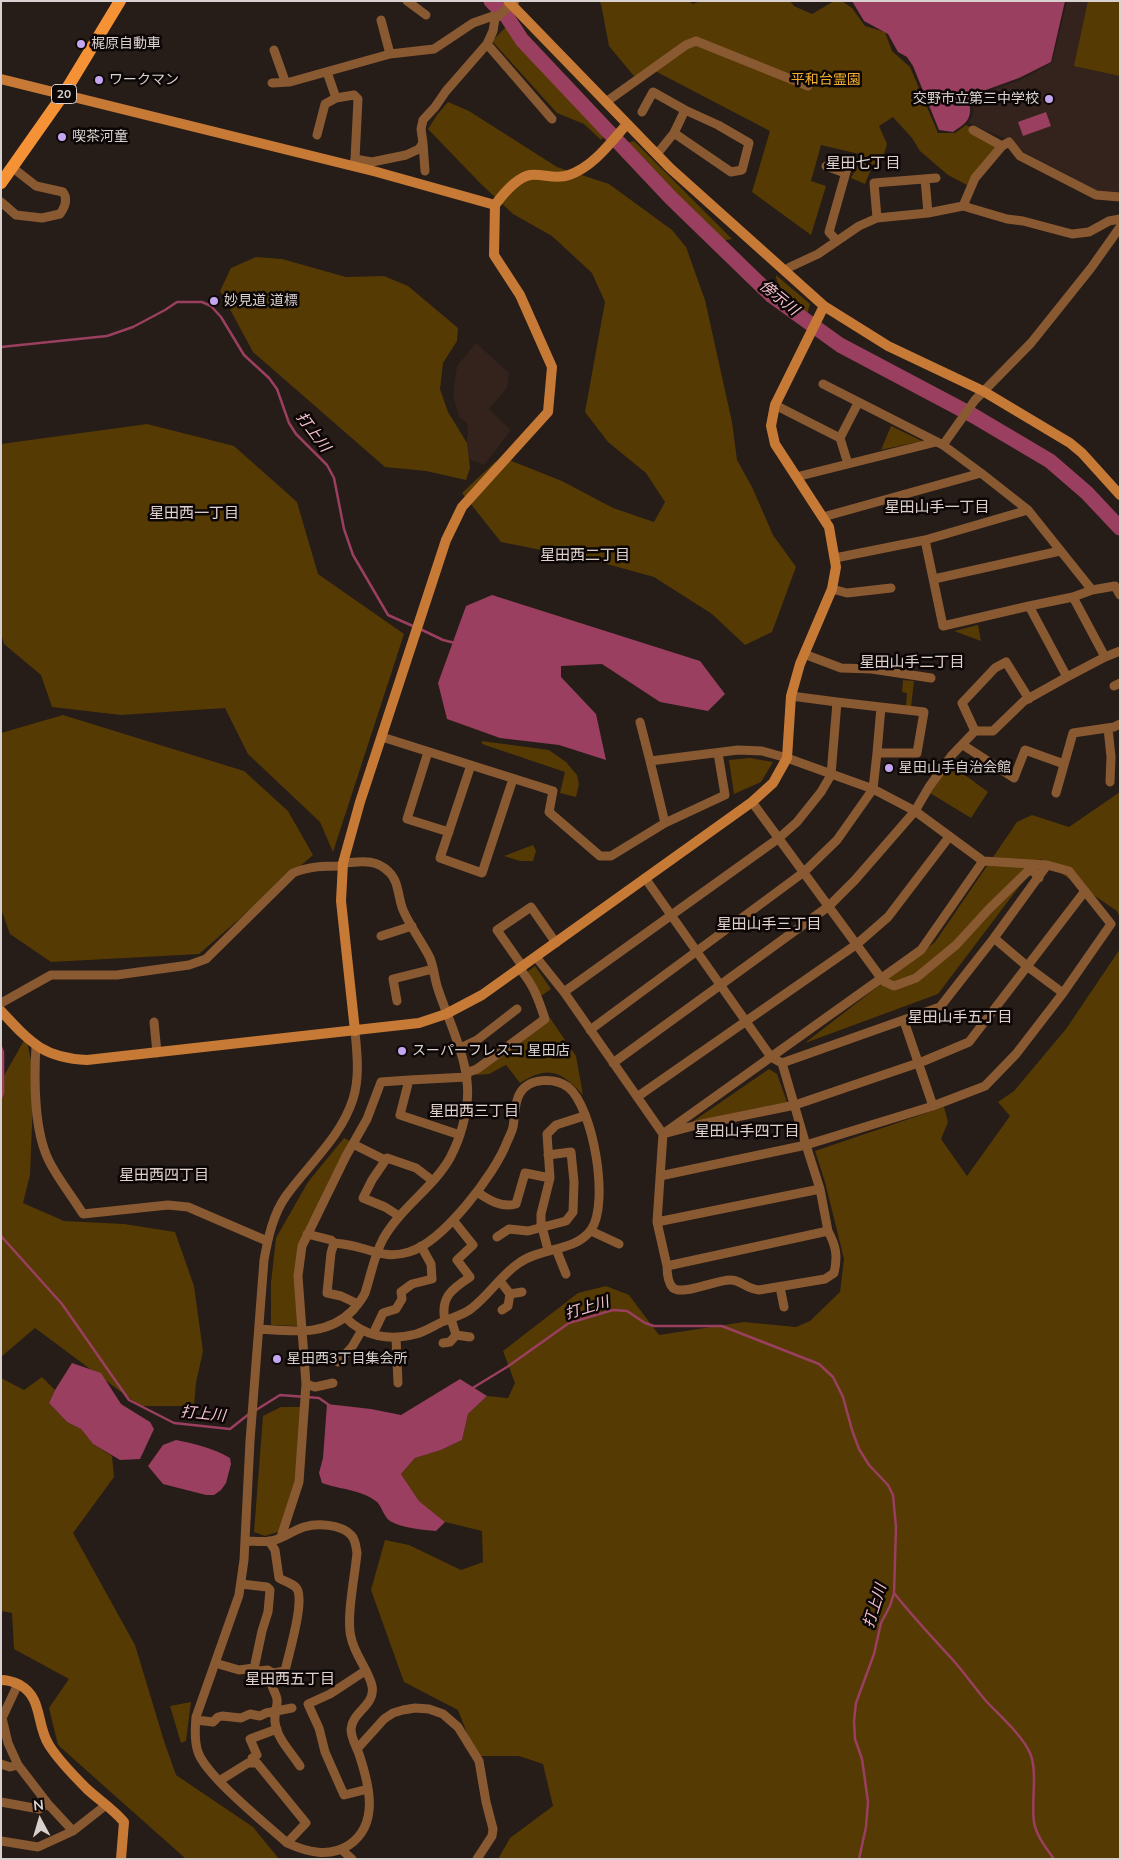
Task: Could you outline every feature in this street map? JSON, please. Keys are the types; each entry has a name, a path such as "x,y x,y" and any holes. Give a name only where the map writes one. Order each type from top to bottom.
{"main road":[{"name":"20","path":"1,183 14,168 63,95 116,4"}],"street":[{"path":"407,1 426,15"},
{"path":"425,170 423,120 487,44 506,9"},
{"path":"272,83 328,72 390,54 434,49 474,24 506,9"},
{"path":"506,9 606,102 657,154 824,306 888,346 983,391 1070,443 1082,453 1120,495"},
{"path":"381,20 390,54"},
{"path":"606,102 686,45 696,41 808,86"},
{"path":"487,44 552,119"},
{"path":"274,50 285,81"},
{"path":"328,72 336,98"},
{"path":"1,79 354,163 495,205"},
{"path":"642,112 653,92 685,110 718,125 749,143 742,170 731,172 674,133"},
{"path":"317,135 325,104 336,98 354,95 358,100 354,163"},
{"path":"657,154 674,133 685,110"},
{"path":"245,1540 269,1541 305,1527 316,1525 342,1529 351,1535 356,1544 357,1553 350,1636 372,1686 371,1697 367,1706 351,1727 352,1738 364,1770 368,1789 369,1812 361,1834 342,1850 320,1856 287,1843 212,1774 198,1752 195,1729 196,1720 236,1607 241,1584 267,1242 285,1197 336,1133 350,1105 357,1075 355,1031 341,901 343,865 446,540 462,508 548,412 552,367 520,295 494,255 495,205 517,182 530,175 550,177 567,175 588,166 627,124"},
{"path":"973,130 1002,146"},
{"path":"963,206 975,178 1002,146 1009,142 1020,156 1096,195 1120,197"},
{"path":"354,163 372,162 406,155 419,149 424,143"},
{"path":"826,166 846,169 845,190 829,232 837,241"},
{"path":"1,202 16,215 42,218 60,214 63,210 66,201 63,192 36,186 14,168"},
{"path":"876,218 874,183 936,178"},
{"path":"925,179 928,213"},
{"path":"785,271 818,254 859,226 876,218 928,213 963,206 1072,234 1089,232 1109,221 1120,219"},
{"path":"796,477 939,443 983,391 1031,342 1091,268 1120,227"},
{"path":"1,1011 36,1046 54,1055 68,1059 88,1060 419,1023 446,1014 482,995 752,802 773,783 787,758 790,696 804,654 832,589 836,567 829,527 775,444 771,426 775,405 824,306"},
{"path":"823,384 939,443 981,473 1028,510 1092,590"},
{"path":"848,464 840,438 858,402"},
{"path":"775,405 840,438"},
{"path":"823,517 981,473"},
{"path":"835,558 925,540 1028,510"},
{"path":"925,540 943,626 1073,597 1092,590 1115,586 1120,595"},
{"path":"934,579 1060,551"},
{"path":"832,589 847,593 879,594 891,588"},
{"path":"1073,597 1105,657"},
{"path":"1029,606 1067,677"},
{"path":"613,1063 829,906 914,811 952,755 975,731 993,731 1029,699 1067,677 1120,651"},
{"path":"804,654 841,668 872,669 931,678"},
{"path":"975,731 962,703 994,668 1006,662 1029,699"},
{"path":"790,696 924,712 917,754 877,753"},
{"path":"564,992 779,838 797,822 821,792 831,775 837,702"},
{"path":"590,1030 804,872 837,840 873,789 881,707"},
{"path":"640,722 665,823"},
{"path":"1056,793 1073,733 1108,728 1120,724"},
{"path":"1108,728 1111,757 1110,782"},
{"path":"382,737 553,791 549,812 600,856 611,856 665,823 725,795 718,753"},
{"path":"963,745 1014,778 1025,750 1064,764"},
{"path":"650,761 738,750 762,751 787,758 873,789 914,811 983,861 1047,865 1069,871 1110,924 1063,993 1016,1054 985,1086 933,1106 806,1145 660,1176"},
{"path":"428,752 407,819 449,832"},
{"path":"471,765 440,858 482,873 513,779"},
{"path":"752,802 881,978 894,986 916,978 956,945 1029,870 1034,872 1039,878"},
{"path":"638,1098 857,944 888,917 949,837"},
{"path":"663,1134 921,950 983,861"},
{"path":"1,1003 51,975 117,975 189,965 206,959 293,873 303,869 373,862 389,871 394,878 403,910 431,958 446,1014 464,1060 466,1112 460,1135 449,1158 433,1180 399,1216 383,1240 364,1295 345,1317 328,1327 301,1332 259,1329"},
{"path":"782,1063 940,1008 1047,865"},
{"path":"536,958 564,992 663,1134 657,1222 669,1280 673,1288 678,1290 688,1289 736,1280 751,1290 825,1279 834,1273 837,1258 835,1244 828,1231 820,1189 782,1063 771,1057 644,878"},
{"path":"663,1134 698,1124 795,1105 918,1063 969,1042 1085,891"},
{"path":"281,1537 299,1482 306,1384 298,1276 302,1246 307,1234 367,1119 381,1082 466,1075 545,1019 532,983 497,930 531,907 556,943"},
{"path":"381,936 412,926"},
{"path":"994,938 1063,993"},
{"path":"398,1002 393,979 433,969"},
{"path":"460,1048 477,1040 517,1009"},
{"path":"904,1021 933,1106"},
{"path":"154,1022 157,1053"},
{"path":"36,1046 34,1074 42,1145 49,1162 83,1214 168,1205 179,1206 188,1208 267,1242"},
{"path":"409,1080 400,1115 460,1135"},
{"path":"307,1234 331,1240 334,1243 392,1256 421,1246 453,1220 477,1192 502,1156 513,1127 515,1107 520,1093 529,1083 548,1081 568,1087 574,1094 584,1116 597,1159 599,1182 598,1210 591,1230 579,1241 566,1247 539,1252 519,1263 470,1310 417,1334 384,1338 354,1327 345,1317"},
{"path":"566,1274 552,1250 542,1227 540,1214 550,1178 546,1140 550,1129 564,1121 584,1116"},
{"path":"353,1144 385,1160 387,1158 406,1164 433,1180"},
{"path":"497,1237 509,1229 528,1231 566,1221 573,1212 574,1182 571,1152 548,1155"},
{"path":"385,1160 363,1198 385,1207 399,1216"},
{"path":"477,1192 491,1201 510,1205 516,1204 525,1173 550,1178"},
{"path":"657,1222 820,1189"},
{"path":"453,1220 473,1245 456,1260 470,1277 452,1289 444,1301 442,1309 456,1335 470,1338"},
{"path":"591,1230 619,1244"},
{"path":"666,1266 828,1231"},
{"path":"334,1243 331,1253 327,1293 341,1296 358,1304"},
{"path":"373,1334 383,1313 396,1309 402,1299 401,1292 412,1284 432,1279 431,1264 421,1246"},
{"path":"500,1281 510,1294 508,1306 502,1310"},
{"path":"780,1286 784,1307"},
{"path":"510,1294 522,1292"},
{"path":"338,1362 352,1348 362,1330"},
{"path":"443,1343 450,1342 456,1335"},
{"path":"396,1338 398,1383"},
{"path":"306,1384 315,1387 333,1383"},
{"path":"269,1541 275,1550 279,1578"},
{"path":"268,1588 279,1578"},
{"path":"216,1663 238,1670 254,1668 257,1671 268,1670 273,1673 285,1671 298,1610 298,1591 295,1586 279,1578"},
{"path":"241,1584 268,1588"},
{"path":"254,1668 268,1612 270,1595 268,1588"},
{"path":"365,1671 330,1694 308,1704 319,1728 325,1752 344,1795 368,1789"},
{"path":"273,1673 270,1683 277,1698 275,1723 279,1737 300,1766"},
{"path":"1,1680 18,1684 28,1690 35,1699 48,1744 85,1788 124,1822 122,1859"},
{"path":"18,1684 2,1718 8,1743 18,1766 48,1804 73,1831"},
{"path":"196,1720 213,1722 218,1716 241,1718 250,1714 260,1716 292,1708"},
{"path":"357,1749 384,1718 392,1713 404,1710 415,1708 430,1709 442,1714 458,1727 480,1761 486,1802 493,1829 492,1836 477,1859"},
{"path":"253,1762 252,1758 257,1755 250,1740 277,1729"},
{"path":"218,1781 248,1763 257,1763 306,1823 287,1843"},
{"path":"1,1764 10,1767 18,1766"},
{"path":"1,1802 39,1810 48,1804"},
{"path":"1,1841 38,1847 73,1831 106,1805"},
{"path":"342,1850 352,1859"}],"shaded area":[{"path":"852,1 1065,1 1051,62 1019,78 983,91 970,103 970,114 967,120 953,132 939,130 913,66 907,57 898,52 888,34 864,21"},
{"name":"交野市立第三中学校","path":"1067,1 1120,1 1120,193 1101,193 1022,151 1011,141 968,123 973,115 973,105 984,93 1020,80 1052,63"},
{"path":"1046,112 1051,126 1023,136 1018,122"},
{"path":"476,343 509,373 507,388 489,409 511,430 484,465 464,457 468,434 467,423 459,417 453,395 457,366"},
{"path":"492,595 700,661 725,694 708,711 660,702 602,664 561,666 561,677 596,714 606,760 559,745 500,738 447,719 438,683 466,606"},
{"path":"72,1363 101,1373 121,1404 150,1422 154,1429 140,1459 120,1460 93,1444 81,1429 67,1422 49,1403"},
{"path":"460,1379 487,1396 468,1414 462,1440 441,1450 415,1458 401,1474 419,1501 445,1522 436,1531 413,1528 390,1521 379,1504 371,1498 358,1492 322,1483 319,1473 323,1458 327,1404 371,1409 401,1415"},
{"path":"176,1440 210,1449 230,1458 231,1464 226,1483 221,1490 214,1495 206,1495 163,1484 148,1466 163,1445"}],"green space":[{"name":"平和台霊園","path":"599,1 690,1 692,4 702,1 790,1 794,6 812,14 834,1 842,1 852,8 865,26 885,32 892,51 910,67 938,133 955,133 966,125 1002,143 980,166 967,185 948,175 920,151 912,138 893,117 879,126 887,144 881,164 873,164 865,184 851,178 863,155 821,145 811,181 826,186 811,235 752,192 770,131 657,72 634,76 609,46"},
{"path":"1088,1 1120,1 1120,76 1074,66"},
{"path":"506,27 608,132 601,140 584,124 557,113 492,41"},
{"path":"448,102 469,111 557,167 609,184 672,230 686,247 705,300 732,422 737,460 752,487 773,535 796,567 772,632 745,645 712,614 654,577 596,561 501,542 462,493 495,462 509,460 562,481 613,508 654,522 665,502 646,473 608,442 585,412 605,302 592,273 552,236 513,214 428,129"},
{"path":"634,141 732,239 718,241 625,143"},
{"path":"256,257 282,259 346,277 384,276 408,286 458,328 457,341 443,363 440,389 448,412 467,443 470,468 466,480 426,471 385,467 253,352 220,291 231,268"},
{"path":"776,275 810,304 806,318 784,301"},
{"path":"147,424 234,446 297,502 318,574 404,634 333,852 320,822 248,754 225,708 121,715 52,707 41,675 4,644 1,633 1,444"},
{"path":"891,426 922,441 881,450"},
{"path":"978,625 981,641 954,631"},
{"path":"903,680 914,681 911,707 906,706 907,693 902,692"},
{"path":"63,715 244,771 288,811 313,855 199,954 51,962 10,934 1,909 1,733"},
{"path":"482,741 549,750 566,762 577,775 579,784 576,797 560,793 565,772 482,744"},
{"path":"750,758 773,762 761,782 734,794 729,760"},
{"path":"950,764 988,792 971,818 930,793"},
{"path":"1120,792 1120,918 1117,911 1040,859 938,994 805,1043 935,942 1017,822 1032,815 1069,827"},
{"path":"533,845 536,851 533,861 520,861 504,856"},
{"path":"1120,949 1120,1859 498,1859 510,1838 553,1806 543,1764 519,1756 476,1756 458,1710 404,1682 371,1590 385,1540 409,1545 461,1570 483,1562 482,1531 445,1522 419,1501 401,1474 415,1458 441,1450 462,1440 468,1414 487,1396 508,1398 515,1383 503,1351 578,1293 606,1286 629,1295 659,1335 744,1322 796,1327 810,1321 840,1292 844,1259 825,1182 815,1151 944,1107 948,1122 941,1139 967,1176 1010,1116 998,1102 1014,1091 1066,1029"},
{"path":"535,966 551,989 541,996 527,972"},
{"path":"550,1018 576,1056 583,1095 568,1081 554,1073 539,1074 520,1083 506,1065 489,1074 475,1075"},
{"path":"26,1037 34,1074 30,1175 23,1203 64,1221 124,1224 175,1232 194,1286 203,1351 196,1383 194,1406 140,1406 35,1328 1,1357 1,1081"},
{"path":"769,1069 777,1074 787,1102 692,1122"},
{"path":"344,1138 352,1142 305,1232 298,1326 271,1325 271,1283 276,1238 308,1182"},
{"path":"42,1377 55,1390 49,1403 67,1422 81,1429 93,1444 112,1456 114,1477 73,1533 135,1645 176,1775 253,1827 279,1859 186,1859 58,1745 49,1708 69,1679 14,1649 12,1613 1,1611 1,1378 24,1390"},
{"path":"281,1407 301,1407 297,1482 281,1531 265,1536 254,1532 263,1416"},
{"path":"191,1702 186,1741 181,1743 170,1706"}],"waterway":[{"name":"傍示川","path":"491,1 507,17 522,40 671,198 772,296 840,345 974,416 1050,461 1087,493 1120,528"},
{"name":"打上川","path":"1,347 107,336 133,327 177,302 202,302 211,306 221,317 244,355 269,378 277,389 289,423 296,434 327,465 334,478 344,529 353,555 388,615 415,627"},
{"name":"打上川","path":"420,629 443,640 455,643"},
{"name":"打上川","path":"1,1047 3,1052 3,1093 1,1098"},
{"name":"打上川","path":"1,1236 62,1304 129,1400 174,1423 230,1429 249,1414"},
{"name":"打上川","path":"471,1389 507,1367 569,1323 613,1310 627,1311 645,1323 654,1326 722,1326 819,1364 833,1377 843,1397 859,1449 869,1465 888,1485 893,1495 896,1527 894,1593 881,1623 874,1654 856,1703 855,1739 862,1759 868,1802 866,1827 859,1859"},
{"name":"打上川","path":"256,1410 280,1395 319,1398 329,1405"},
{"path":"894,1593 1026,1746 1034,1769 1033,1814 1035,1827 1054,1859"}],"place":[{"name":"梶原自動車","path":"81,44"},
{"name":"ワークマン","path":"99,80"},
{"name":"交野市立第三中学校","path":"1049,99"},
{"name":"喫茶河童","path":"62,137"},
{"name":"妙見道 道標","path":"214,301"},
{"name":"星田山手自治会館","path":"889,768"},
{"name":"スーパーフレスコ 星田店","path":"402,1051"},
{"name":"星田西3丁目集会所","path":"277,1359"}],"district":[{"name":"星田七丁目","path":"863,163"},
{"name":"星田山手一丁目","path":"937,507"},
{"name":"星田西一丁目","path":"194,513"},
{"name":"星田西二丁目","path":"585,555"},
{"name":"星田山手二丁目","path":"912,662"},
{"name":"星田山手三丁目","path":"769,924"},
{"name":"星田山手五丁目","path":"960,1017"},
{"name":"星田西三丁目","path":"474,1111"},
{"name":"星田山手四丁目","path":"747,1131"},
{"name":"星田西四丁目","path":"164,1175"},
{"name":"星田西五丁目","path":"290,1679"}]}
